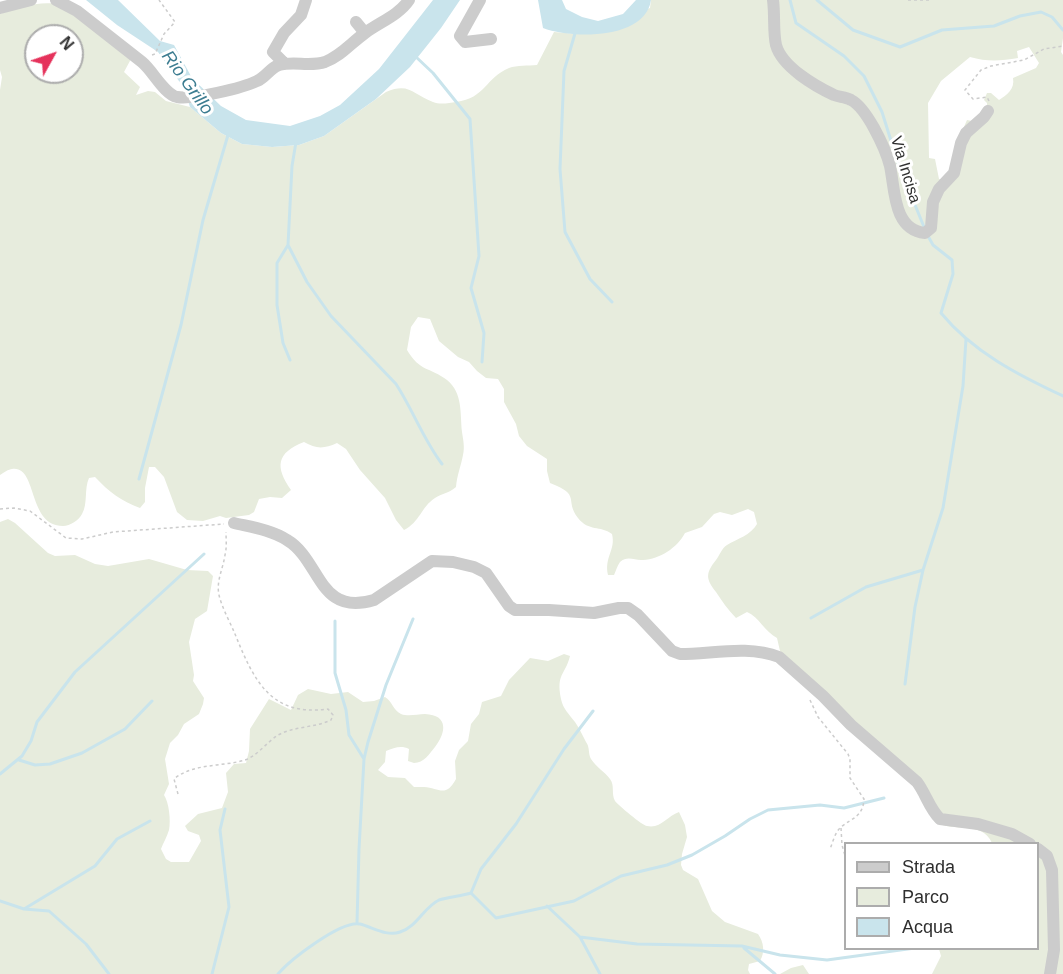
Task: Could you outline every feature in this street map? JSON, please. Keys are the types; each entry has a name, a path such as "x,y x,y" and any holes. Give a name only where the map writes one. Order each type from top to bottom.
{"street":[{"path":"0,8 31,0"},
{"path":"56,0 77,11 151,69 166,90 176,97 242,88 261,80 278,65 325,62 337,56 365,33 397,12 409,0"},
{"path":"287,64 273,52 284,33 302,15 306,0"},
{"path":"480,0 460,36 465,42 491,39"},
{"name":"Via Incisa","path":"773,0 777,48 795,72 835,96 852,100 861,108 874,128 890,166 894,200 900,215 918,233 925,233 931,228 933,202 939,189 954,173 961,143 966,133 988,111"},
{"path":"356,22 365,33"},
{"path":"234,523 287,540 300,550 317,578 337,598 352,602 366,602 384,595 432,561 453,562 474,567 486,573 514,610 594,613 628,608 638,615 672,651 680,654 738,651 772,654 785,661 851,725 917,782 940,819 978,824 1012,834 1028,842"},
{"path":"1039,850 1047,856 1052,870 1054,950 1050,974"}],"path":[{"path":"155,54 163,37 175,22 159,0"},
{"path":"908,0 932,0"},
{"path":"988,111 987,97 973,99 964,90 976,74 991,66 1024,60 1044,49 1057,49 1063,46"},
{"path":"0,510 14,508 30,511 66,538 82,539 113,532 234,523"},
{"path":"178,794 174,779 183,772 247,760 278,735 297,728 324,724 331,720 333,715 328,710 308,712 276,701 257,680 245,658 219,595 219,577 226,548 225,530 234,523"},
{"path":"805,679 808,696 818,717 848,754 850,778 864,799 860,812 841,828 830,849"},
{"path":"841,828 844,852"}],"green space":[{"path":"651,0 1063,0 1061,52 1063,55 1063,974 932,974 941,956 939,950 1039,950 1039,842 991,842 982,832 975,829 951,827 935,822 918,788 786,658 780,651 777,638 751,614 747,612 736,618 730,612 710,583 708,576 722,550 748,534 757,524 754,512 748,509 732,515 720,512 714,514 702,527 685,533 667,552 649,559 623,560 614,575 608,575 612,534 590,527 578,518 566,491 550,483 547,459 527,446 519,436 516,424 504,402 504,389 498,379 486,378 469,362 458,357 439,341 430,319 418,317 411,327 407,350 416,362 447,380 456,391 460,404 464,452 456,487 430,502 414,523 404,530 385,498 360,470 346,449 337,443 320,447 304,442 283,456 282,474 291,490 282,498 259,499 254,512 249,515 226,518 220,516 203,521 187,520 177,512 164,477 155,467 149,467 145,502 140,508 116,496 95,477 89,478 82,514 74,522 63,526 52,523 44,517 26,476 20,470 11,469 0,475 0,90 2,77 0,14 38,4 62,5 131,59 124,72 140,87 136,95 148,91 155,92 166,101 190,107 221,133 242,144 272,147 299,145 324,136 386,92 394,89 406,89 439,103 466,100 480,92 501,72 509,68 537,65 554,32 577,34 650,8","holes":["1029,47 1039,63 1036,68 1013,78 1012,88 999,100 991,93 987,93 984,100 987,103 987,118 982,123 967,120 946,180 939,179 935,159 929,158 928,103 941,81 970,57 982,60 1018,58 1017,51"]},
{"path":"8,519 48,553 55,556 75,555 95,564 108,566 149,559 187,570 208,571 213,576 207,611 195,619 189,642 193,681 204,698 203,704 199,714 184,724 170,743 165,759 169,784 164,795 170,822 161,849 166,859 171,862 189,862 201,841 199,835 188,831 185,826 198,814 222,808 228,792 226,773 234,764 246,763 250,729 269,699 291,710 298,695 308,689 331,694 348,692 363,702 385,697 398,712 404,715 433,715 442,721 443,731 439,742 426,758 414,763 408,761 409,749 395,748 386,751 385,762 378,770 388,777 405,778 414,787 445,790 456,779 455,761 459,750 468,741 471,724 479,714 482,702 501,696 509,680 530,658 548,661 564,654 570,656 560,679 562,703 587,744 591,759 611,781 615,801 647,826 656,826 679,812 687,837 682,854 683,870 698,879 712,911 725,922 758,934 763,948 760,961 749,964 750,974 0,974 0,522"},
{"path":"803,965 809,974 780,974 791,968"}],"water":[{"name":"Rio Grillo","path":"86,0 118,0 160,41 174,45 192,78 221,106 246,120 290,126 320,116 340,105 379,69 433,0 460,0 410,67 376,99 324,136 299,145 272,147 242,144 221,133 190,107 184,88 158,52 117,25"},
{"path":"538,0 562,0 566,9 582,17 598,21 623,14 636,0 651,0 646,13 636,23 606,33 588,35 556,32 543,28"}],"waterway":[{"path":"790,0 796,23 844,56 864,76 882,112 898,163 924,227"},
{"path":"817,0 853,30 900,47 942,30 994,26 1020,16 1041,12 1052,17 1063,30"},
{"path":"576,30 564,71 560,169 565,232 590,279 612,302"},
{"path":"415,56 433,73 470,119 479,256 471,288 484,333 482,362"},
{"path":"139,479 181,325 203,220 228,135"},
{"path":"296,142 292,166 288,245 307,282 331,316 396,384 442,464"},
{"path":"928,236 933,245 952,260 953,274 941,313 982,351 1029,380 1063,396"},
{"path":"288,245 277,263 277,305 283,343 290,360"},
{"path":"905,684 915,607 923,570 943,508 963,386 966,339"},
{"path":"0,774 22,756 31,741 37,722 75,672 204,554"},
{"path":"811,618 866,587 923,570"},
{"path":"357,923 364,759 386,685 413,619"},
{"path":"335,621 335,673 346,710 349,735 364,759"},
{"path":"19,760 35,765 50,764 82,753 125,729 152,701"},
{"path":"471,893 481,869 516,824 564,749 593,711"},
{"path":"278,974 316,942 352,924 360,924 390,933 400,932 411,926 439,900 471,893 496,918 574,901 621,876 667,865 692,855 768,810 820,805 844,808 884,798"},
{"path":"212,974 229,907 220,830 225,809"},
{"path":"24,909 95,866 117,839 150,821"},
{"path":"0,901 24,909 49,911 86,944 109,974"},
{"path":"547,906 580,937 600,974"},
{"path":"580,937 637,944 742,946 780,955 827,960 900,950"},
{"path":"744,948 775,974"}]}
